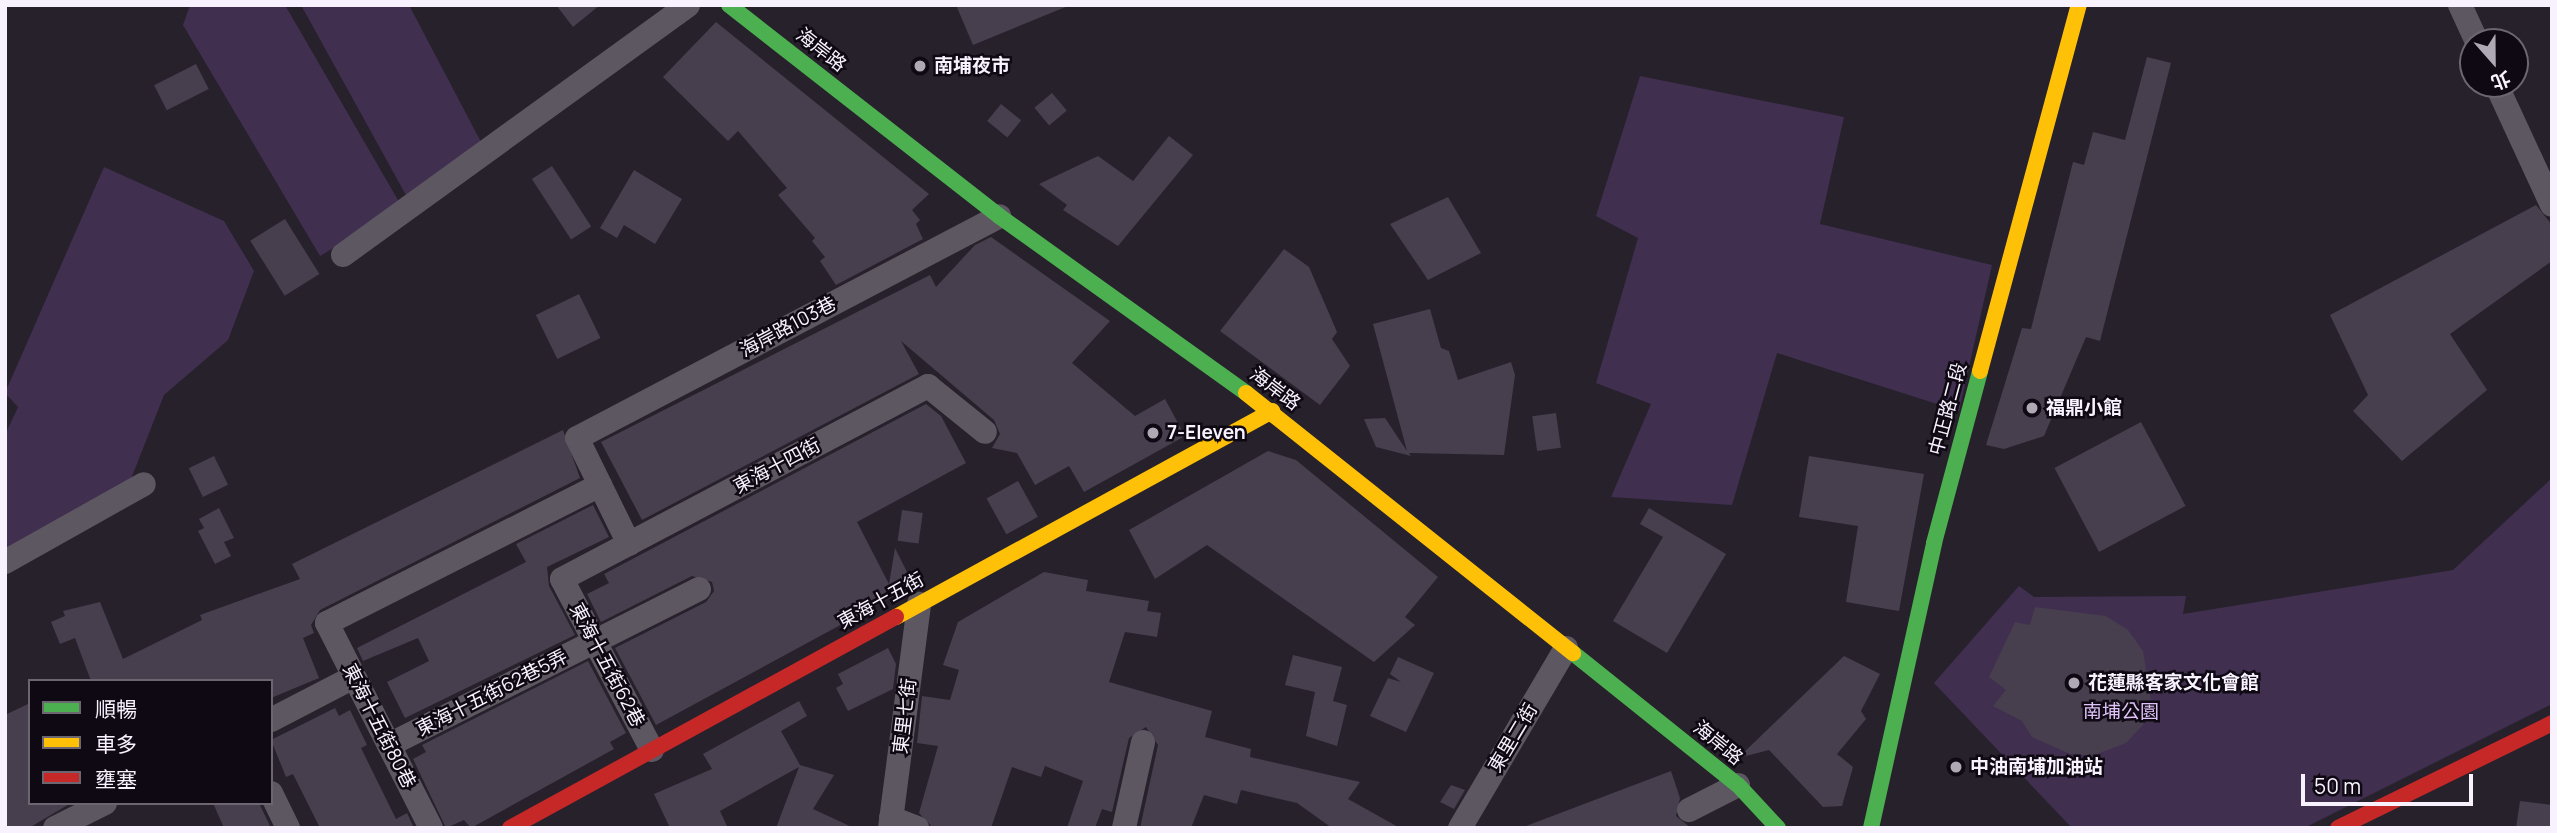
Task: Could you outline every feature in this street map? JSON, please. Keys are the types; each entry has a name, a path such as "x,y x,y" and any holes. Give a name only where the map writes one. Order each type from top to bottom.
{"street":[{"path":"344,255 688,5"},
{"name":"海岸路","path":"729,5 999,216 1272,411 1738,785 1778,828"},
{"name":"中正路二段","path":"1871,828 1934,543 2079,5"},
{"path":"2460,5 2471,28"},
{"path":"2502,98 2552,205"},
{"name":"海岸路103巷","path":"600,485 576,438 999,216"},
{"name":"東海十四街","path":"562,579 929,386 985,432"},
{"name":"東海十五街","path":"510,828 1272,411"},
{"path":"5,562 144,484"},
{"path":"600,485 629,544"},
{"name":"東海十五街80巷","path":"431,828 327,623 600,485"},
{"name":"東海十五街62巷","path":"562,579 652,750"},
{"name":"東海十五街62巷5弄","path":"389,745 699,589"},
{"name":"東里七街","path":"891,823 919,604"},
{"name":"東里二街","path":"1460,828 1566,648"},
{"path":"273,719 354,677"},
{"path":"2338,828 2552,723"},
{"path":"1124,828 1143,742"},
{"path":"1689,810 1738,785"},
{"path":"273,797 288,828"},
{"path":"55,828 100,805"},
{"path":"891,823 917,828"}],"green space":[{"path":"190,5 285,5 402,207 320,256 183,25"},
{"path":"301,5 409,5 481,142 407,197"},
{"path":"1640,76 1844,117 1820,224 1992,265 1959,411 1777,353 1732,505 1611,497 1651,404 1596,383 1638,238 1596,216"},
{"path":"104,167 224,221 254,271 228,340 164,395 129,484 5,550 5,435 18,407 5,393"},
{"name":"南埔公園","path":"2552,478 2552,704 2304,828 2072,828 1934,683 2019,586 2034,597 2186,596 2183,614 2453,570"}],"building":[{"path":"556,5 600,5 573,27"},
{"path":"956,5 1068,5 1068,6 973,45"},
{"path":"716,22 929,194 912,210 920,220 916,224 923,239 836,285 820,261 825,257 812,241 815,238 778,195 787,188 738,131 728,141 663,77"},
{"path":"2147,57 2171,63 2100,341 2086,337 2044,436 2004,449 1986,445 2022,328 2031,329 2073,162 2084,165 2093,132 2125,140"},
{"path":"196,64 209,89 167,110 154,85"},
{"path":"1052,93 1067,111 1049,125 1034,108"},
{"path":"1001,104 1021,120 1007,137 987,121"},
{"path":"1169,136 1193,155 1118,246 1063,210 1067,205 1039,184 1098,156 1133,181"},
{"path":"552,166 591,226 571,239 532,179"},
{"path":"634,170 682,199 655,244 624,225 617,238 600,228"},
{"path":"1448,197 1481,253 1428,280 1390,224"},
{"path":"2536,205 2552,225 2552,261 2450,334 2487,390 2402,461 2353,411 2368,395 2330,315"},
{"path":"285,219 319,274 285,296 250,241"},
{"path":"991,237 1110,321 1072,363 1135,416 1165,399 1185,436 1084,492 1069,466 1035,485 1017,453 992,448 1000,434 994,420 901,341 919,374 642,520 601,442 930,275 936,287 975,245"},
{"path":"1284,249 1309,267 1337,332 1332,339 1350,366 1320,405 1220,331"},
{"path":"579,294 600,338 557,359 536,315"},
{"path":"1430,309 1441,348 1449,351 1458,380 1511,362 1515,375 1504,455 1409,453 1411,456 1376,447 1364,419 1385,418 1407,451 1373,324"},
{"path":"926,404 941,416 966,463 857,522 889,584 895,548 911,580 891,590 894,596 656,725 615,648 706,602 714,591 712,582 692,576 601,622 587,594 609,583 604,574"},
{"path":"1556,413 1561,448 1537,451 1532,416"},
{"path":"2141,422 2186,506 2099,552 2054,468"},
{"path":"563,430 580,478 320,610 311,625 314,633 303,638 319,678 273,697 273,679 90,679 75,638 60,644 51,622 65,616 63,611 100,602 123,659 202,620 200,615 300,579 292,564"},
{"path":"1268,451 1296,460 1438,577 1405,617 1415,625 1374,662 1207,545 1155,579 1129,530"},
{"path":"214,456 228,485 203,497 189,468"},
{"path":"1809,456 1924,474 1899,611 1846,602 1858,526 1799,517"},
{"path":"1018,481 1038,517 1006,534 987,498"},
{"path":"593,505 609,537 547,567 549,586 575,635 405,718 387,682 429,661 418,638 363,661 357,648 526,562 516,544"},
{"path":"219,508 234,538 224,542 231,556 215,564 198,531 204,528 199,519"},
{"path":"1649,508 1726,554 1667,653 1613,621 1663,537 1640,524"},
{"path":"902,510 923,513 918,544 898,541"},
{"path":"1044,572 1088,580 1086,591 1149,601 1147,611 1161,613 1157,637 1125,632 1109,682 1212,711 1205,737 1251,749 1250,757 1360,782 1348,799 1400,828 1332,828 1297,803 1241,790 1237,804 1204,795 1191,828 1140,828 1158,745 1146,727 1129,738 1112,812 1102,809 1095,828 1067,828 1083,781 1045,766 1041,777 1012,767 991,828 932,827 919,813 938,746 917,743 922,696 950,700 959,670 943,665 958,622"},
{"name":"花蓮縣客家文化會館","path":"2035,607 2106,616 2128,630 2143,651 2151,701 2143,725 2126,743 2092,756 2070,754 2032,737 2022,721 1993,706 2006,690 1989,677 2015,622 2030,625"},
{"path":"888,648 896,664 893,689 848,711 836,688 843,684 838,674"},
{"path":"1293,655 1342,667 1333,701 1347,705 1337,746 1306,736 1315,692 1285,685"},
{"path":"1844,656 1880,674 1861,711 1866,719 1837,754 1853,767 1842,806 1823,807 1769,750 1738,758"},
{"path":"1398,657 1434,673 1406,732 1370,716 1388,678 1401,682 1390,674"},
{"path":"588,661 626,733 610,742 614,749 471,828 464,820 446,828 413,759 426,752 422,745"},
{"path":"799,701 807,716 781,731 800,765 834,775 813,809 854,828 776,828 799,767 720,811 728,828 670,828 654,794 712,769 703,754"},
{"path":"28,704 28,805 68,805 29,828 5,828 5,715"},
{"path":"335,708 339,716 350,710 367,745 361,748 396,819 407,813 414,828 320,828 293,774 286,777 273,739"},
{"path":"1671,771 1680,798 1676,816 1691,828 1521,828"},
{"path":"1451,785 1465,790 1454,809 1440,802"},
{"path":"2520,801 2552,805 2552,828 2516,828"},
{"path":"214,805 260,805 271,828 224,828"}],"traffic: fast":[{"path":"729,5 999,216 1246,393"},
{"path":"1871,828 1934,543 1980,371"},
{"path":"1573,653 1738,785 1778,828"}],"traffic: slow":[{"path":"1980,371 2079,5"},
{"path":"1246,393 1573,653"},
{"path":"896,617 1272,411"}],"traffic: jam":[{"path":"510,828 896,617"},
{"path":"2338,828 2552,723"}],"place":[{"name":"南埔夜市","path":"920,66"},
{"name":"福鼎小館","path":"2032,408"},
{"name":"7-Eleven","path":"1153,433"},
{"name":"花蓮縣客家文化會館","path":"2074,683"},
{"name":"中油南埔加油站","path":"1956,767"}]}
